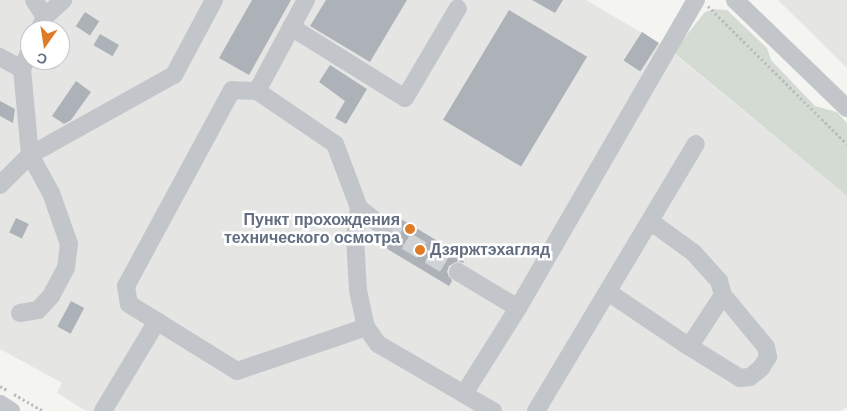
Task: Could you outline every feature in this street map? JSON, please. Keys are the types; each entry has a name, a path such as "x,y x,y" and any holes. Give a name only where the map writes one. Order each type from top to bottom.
{"street":[{"path":"34,0 41,20"},
{"path":"45,20 63,0"},
{"path":"0,185 30,155 174,75 214,0"},
{"path":"257,92 306,0"},
{"path":"464,394 518,308 696,0"},
{"path":"735,0 847,108"},
{"path":"291,27 405,98 458,8"},
{"path":"0,57 20,68"},
{"path":"20,314 38,310 52,296 66,268 69,244 51,194 30,155 22,70"},
{"path":"366,328 237,371 129,304 126,286 232,90 257,92 334,144 359,208 355,238 358,290 366,328 378,344 493,411"},
{"path":"536,411 696,144"},
{"path":"359,208 383,227"},
{"path":"608,292 685,344 740,378 750,377 762,368 768,357 766,347 723,295 719,281 694,253 650,221"},
{"path":"458,272 518,308"},
{"path":"685,344 693,341 723,295"},
{"path":"103,411 157,321"},
{"path":"0,404 11,411"}],"path":[{"path":"703,0 847,144"},
{"path":"0,386 43,411"}],"shaded area":[{"path":"0,0 586,0 666,47 847,196 847,407 840,411 86,411 57,393 62,383 0,349"},
{"path":"778,0 847,0 847,68"},
{"path":"713,9 727,10 767,48 771,60 815,106 837,112 847,123 847,196 673,52 705,12"}],"building":[{"path":"252,0 291,0 249,75 219,58"},
{"path":"326,0 407,0 370,62 310,26"},
{"path":"532,0 563,0 555,13"},
{"path":"509,10 587,57 521,167 443,120"},
{"path":"85,12 99,21 90,36 76,26"},
{"path":"642,32 659,43 640,71 623,61"},
{"path":"100,34 119,45 113,56 94,45"},
{"path":"330,65 367,89 346,124 335,118 345,101 319,82"},
{"path":"76,81 91,92 71,120 64,124 52,116"},
{"path":"0,101 15,109 13,123 0,116"},
{"name":"Дзяржтэхагляд","path":"391,213 466,258 463,263 458,261 449,266 447,272 452,281 449,286 374,241 377,236 386,237 392,233 393,224 388,218"},
{"path":"16,218 29,224 22,238 9,233"},
{"path":"71,301 84,308 71,334 57,327"}],"tunnel":[{"path":"383,227 458,272"}],"place":[{"name":"Пункт прохождения технического осмотра","path":"410,229"},
{"name":"Дзяржтэхагляд","path":"420,250"}]}
